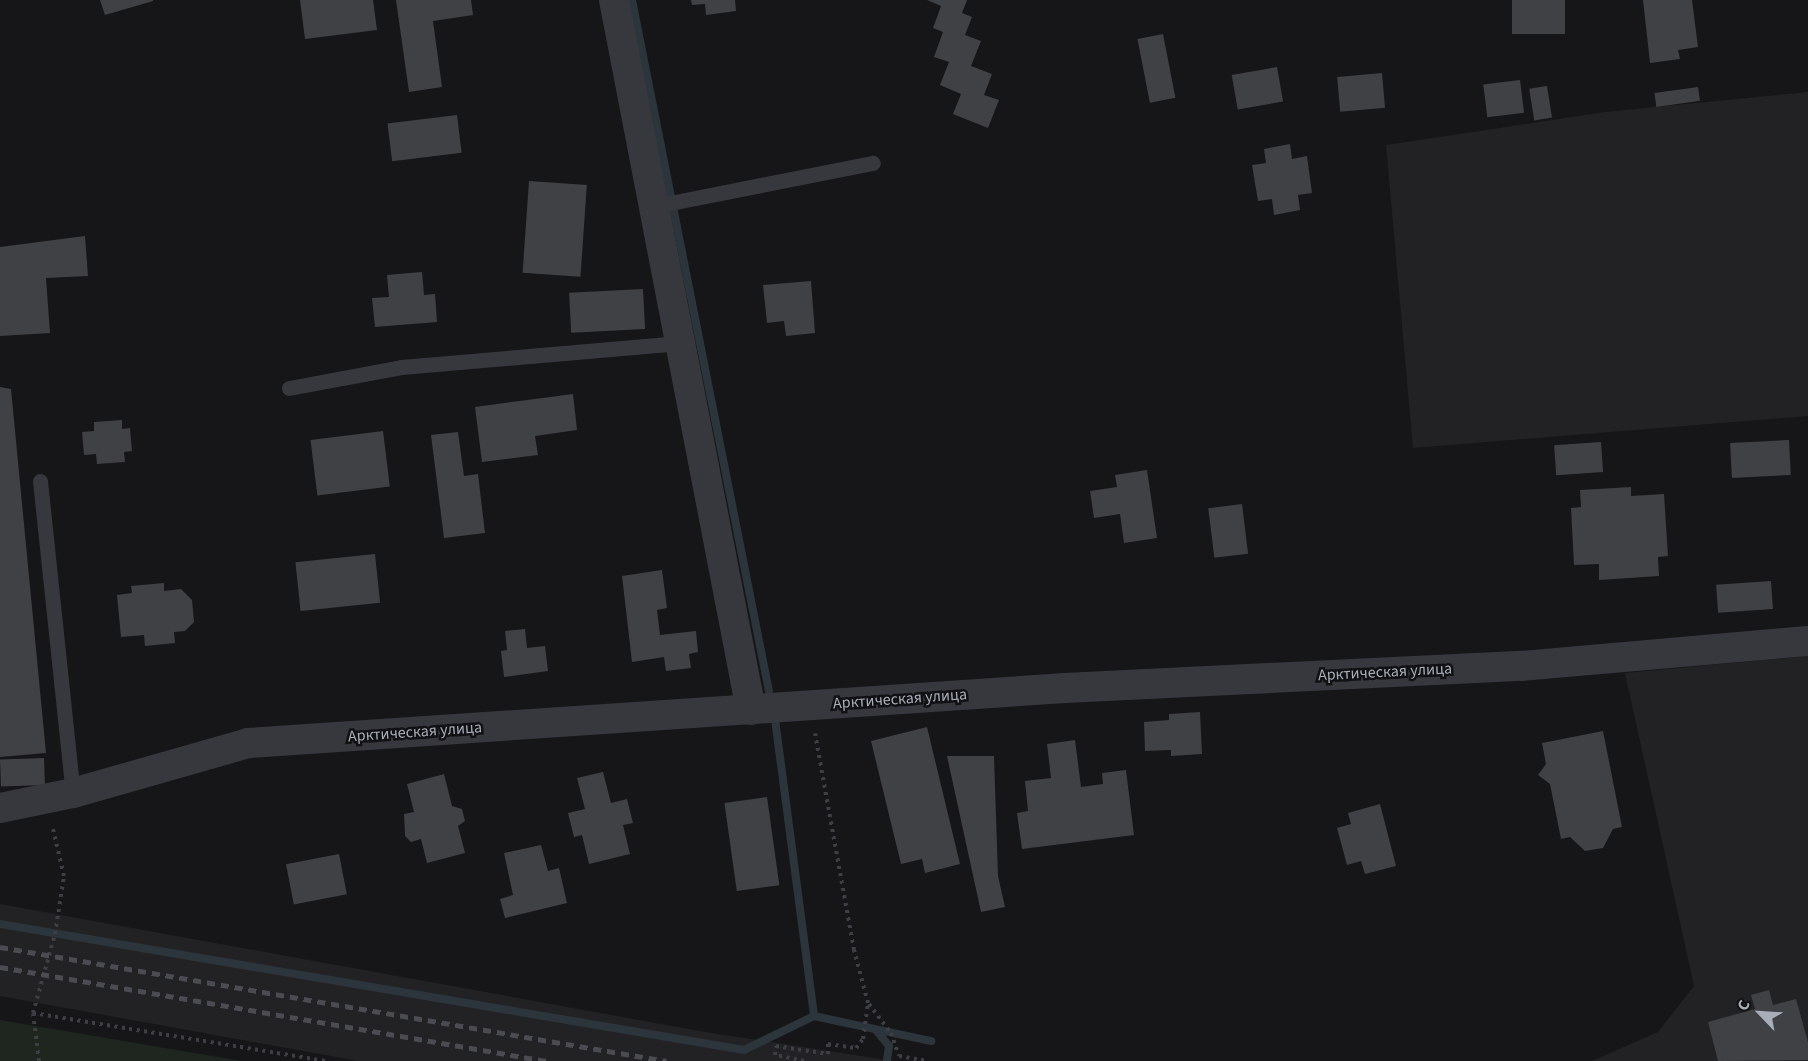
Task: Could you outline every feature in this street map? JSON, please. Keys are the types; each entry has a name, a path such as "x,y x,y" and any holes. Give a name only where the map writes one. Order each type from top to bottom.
{"street":[{"path":"614,0 751,710"},
{"name":"Арктическая улица","path":"0,808 59,796 248,743 1065,688 1521,666 1808,641"}],"lane":[{"path":"655,206 873,163"},
{"path":"290,388 401,367 680,343"},
{"path":"40,481 59,796"}],"path":[{"path":"804,1061 775,1056 776,1046 828,1054 828,1044 856,1048 863,1039 868,1003 854,950 810,705"},
{"path":"39,1061 33,1013 56,934 64,876 59,796"},
{"path":"868,1003 891,1033 899,1056 926,1061"},
{"path":"33,1013 327,1061"}],"shaded area":[{"path":"1808,92 1808,416 1413,448 1386,145 1605,112"},
{"path":"1808,656 1808,1061 1592,1061 1658,1032 1694,986 1625,673"},
{"path":"0,904 705,1032 894,1061 358,1061 0,996"},
{"path":"0,1020 242,1061 0,1061"}],"building":[{"path":"100,0 153,0 153,1 105,15"},
{"path":"300,0 373,0 377,30 305,39"},
{"path":"396,0 471,0 473,15 433,21 442,87 409,92"},
{"path":"691,0 735,0 736,11 706,15 705,4 692,5"},
{"path":"927,0 967,0 962,13 972,17 965,35 981,41 971,66 992,74 984,95 999,100 988,128 953,114 961,94 940,85 949,62 934,57 943,32 933,28 941,6"},
{"path":"1512,0 1565,0 1565,34 1512,34"},
{"path":"1643,0 1692,0 1698,47 1678,50 1680,59 1650,63"},
{"path":"1163,34 1175,98 1150,103 1137,39"},
{"path":"1277,67 1283,101 1238,109 1232,75"},
{"path":"1382,73 1385,108 1340,112 1337,77"},
{"path":"1520,80 1524,113 1487,117 1483,85"},
{"path":"1547,86 1552,118 1534,120 1529,89"},
{"path":"1698,87 1700,101 1656,107 1654,93"},
{"path":"457,115 462,153 392,161 388,124"},
{"path":"1290,144 1292,159 1307,156 1312,193 1298,195 1300,210 1274,215 1272,199 1258,201 1252,165 1266,163 1264,149"},
{"path":"529,181 587,185 580,277 523,273"},
{"path":"85,236 88,276 46,278 50,333 0,336 0,247"},
{"path":"422,272 424,295 435,294 437,322 375,327 372,298 389,297 387,275"},
{"path":"811,281 815,333 786,336 784,321 767,323 763,285"},
{"path":"643,289 645,329 571,333 569,293"},
{"path":"0,387 11,389 46,753 0,757"},
{"path":"573,394 577,430 535,436 538,455 482,462 475,407"},
{"path":"122,420 122,429 130,428 132,451 124,452 125,462 97,464 96,454 84,455 82,432 94,431 94,422"},
{"path":"383,431 390,487 317,495 311,440"},
{"path":"458,432 464,476 478,474 485,533 444,538 431,435"},
{"path":"1789,440 1791,475 1732,478 1730,443"},
{"path":"1601,442 1603,472 1556,475 1554,445"},
{"path":"1147,470 1157,538 1124,543 1120,514 1094,518 1090,491 1117,487 1115,475"},
{"path":"1631,487 1631,496 1664,494 1668,556 1658,557 1659,576 1599,580 1599,564 1574,565 1571,508 1581,507 1580,490"},
{"path":"1242,504 1248,554 1214,558 1208,508"},
{"path":"375,554 380,603 301,611 295,562"},
{"path":"662,570 667,608 657,610 660,635 696,631 698,652 689,654 691,668 666,671 664,657 632,662 622,576"},
{"path":"1771,581 1773,609 1718,613 1716,585"},
{"path":"164,583 164,591 181,589 192,600 194,622 185,631 174,632 175,643 145,646 144,635 121,637 117,595 132,593 131,586"},
{"path":"525,629 527,648 545,646 548,671 504,677 501,651 507,650 505,631"},
{"path":"1200,712 1202,754 1171,756 1171,750 1145,751 1144,722 1169,720 1169,714"},
{"path":"927,727 960,864 925,873 922,859 901,864 871,741"},
{"path":"1603,731 1622,827 1613,829 1603,848 1585,851 1570,837 1561,839 1550,784 1538,775 1546,764 1542,743"},
{"path":"1075,740 1081,787 1103,784 1102,773 1126,770 1134,835 1022,849 1017,813 1028,811 1025,781 1051,778 1047,744"},
{"path":"947,756 994,756 998,876 1005,907 981,912"},
{"path":"44,758 45,785 1,787 0,760"},
{"path":"603,772 611,803 627,799 633,823 623,825 630,854 589,864 582,835 574,837 568,813 585,809 577,778"},
{"path":"444,774 452,806 462,809 465,821 458,826 465,853 427,863 421,839 411,842 405,836 404,814 414,812 407,784"},
{"path":"767,797 779,885 737,891 724,803"},
{"path":"1380,804 1396,866 1365,874 1361,861 1347,865 1337,828 1351,824 1348,813"},
{"path":"541,845 548,871 559,868 567,903 505,918 500,899 513,895 504,853"},
{"path":"339,854 347,894 294,905 286,864"},
{"path":"1769,990 1773,1005 1796,999 1808,1042 1808,1060 1718,1061 1708,1022 1755,1009 1751,995"}],"waterway":[{"path":"632,0 769,691"},
{"path":"775,719 814,1016"},
{"path":"0,924 744,1050 814,1016 931,1041"},
{"path":"876,1030 889,1046 887,1061"}],"railway":[{"path":"0,947 666,1061"},
{"path":"0,967 546,1061"}]}
